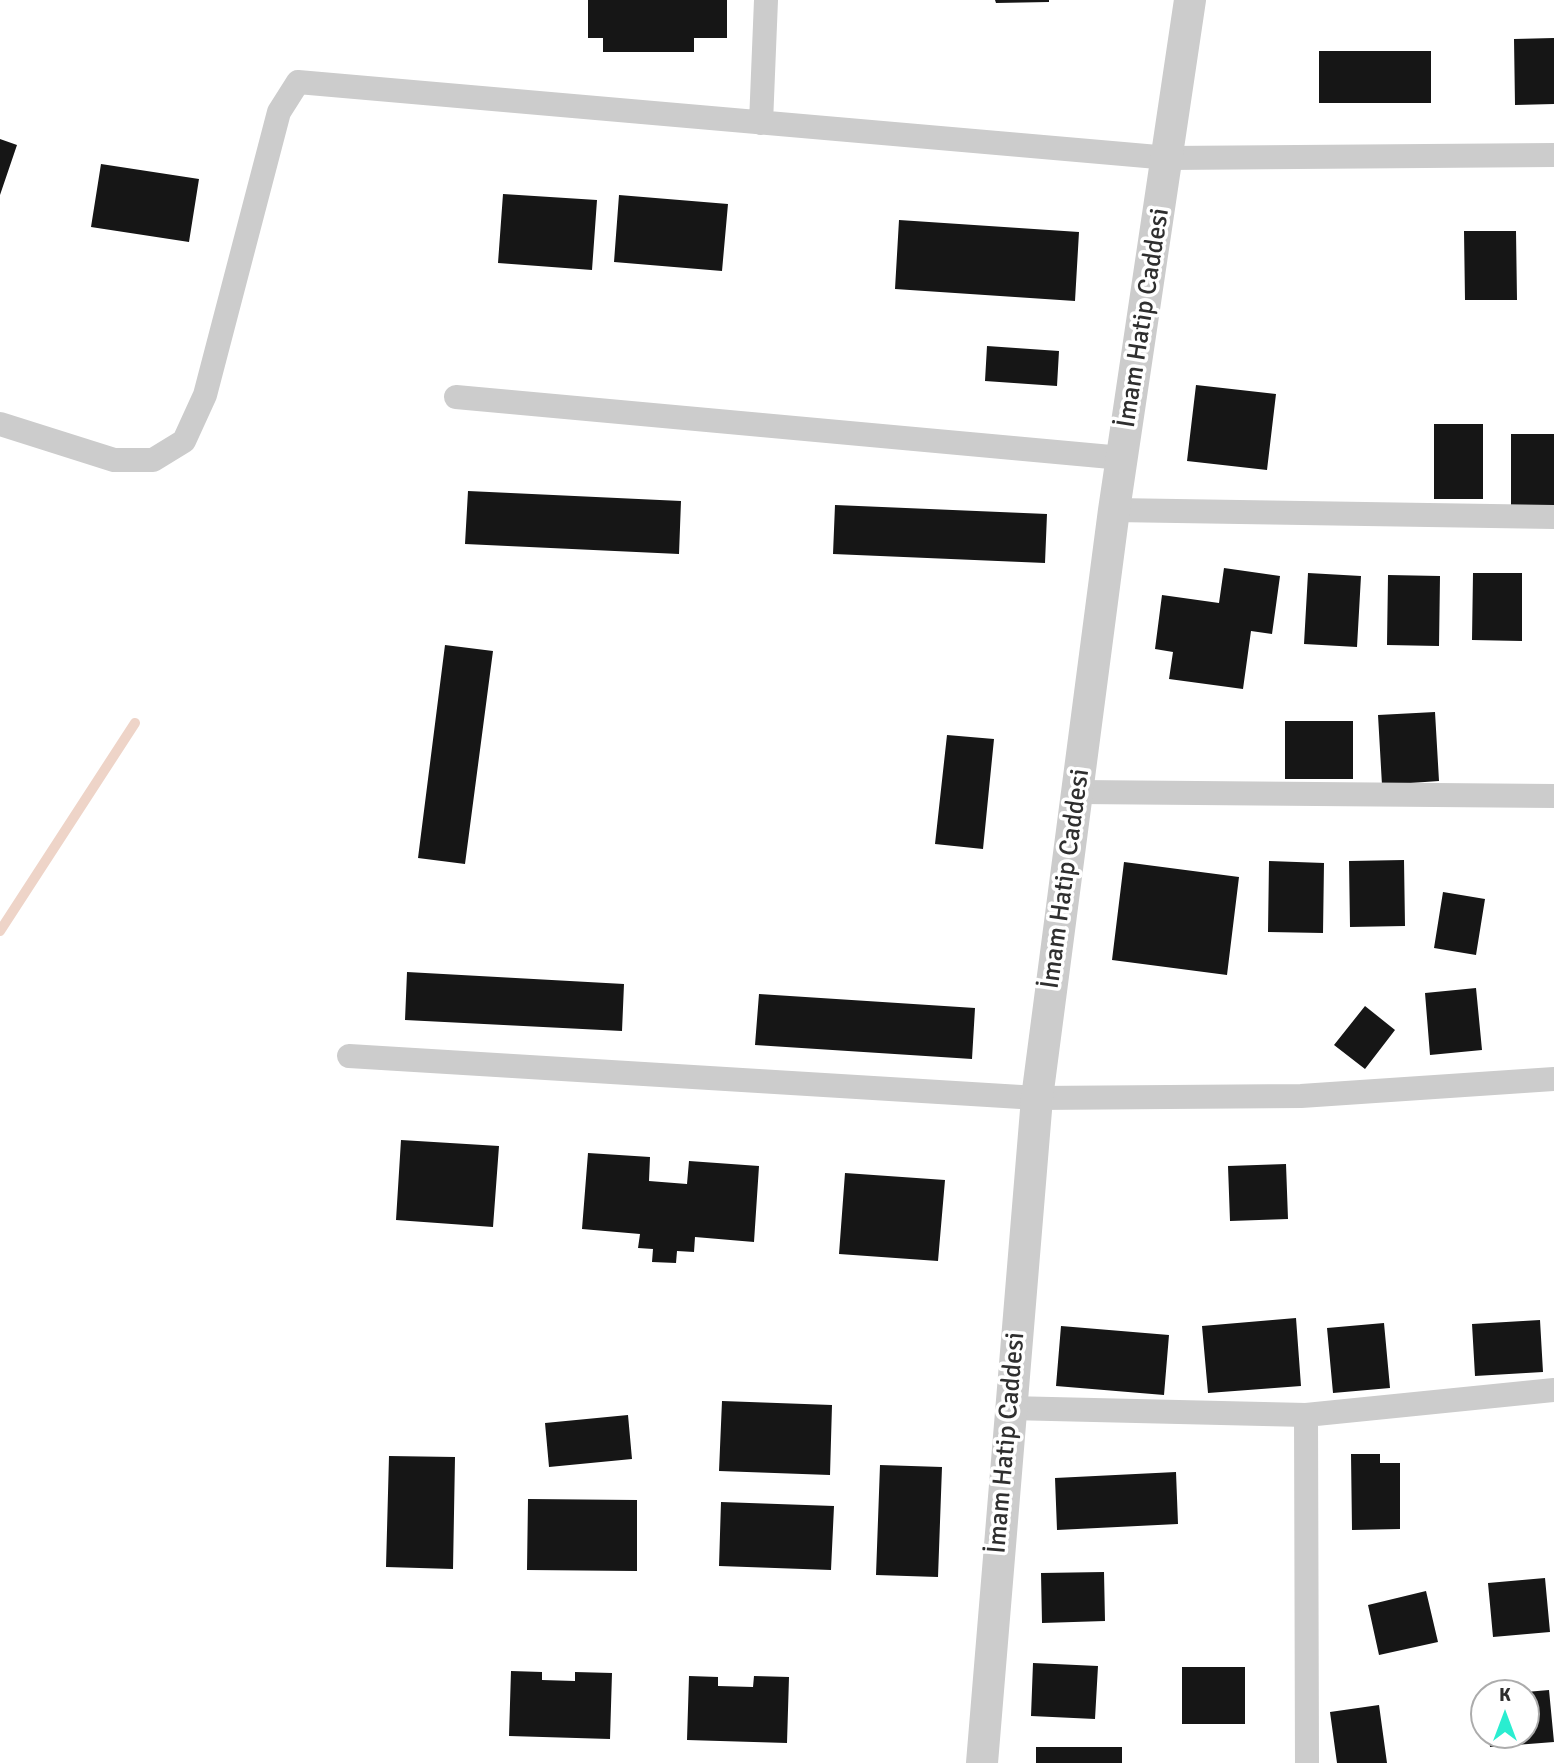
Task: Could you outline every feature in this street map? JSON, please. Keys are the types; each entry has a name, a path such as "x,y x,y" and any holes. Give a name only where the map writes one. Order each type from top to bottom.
{"street":[{"path":"761,123 766,0"},
{"name":"İmam Hatip Caddesi","path":"982,1763 1009,1408 1037,1098 1114,510 1169,158 1190,0"},
{"path":"0,424 114,460 153,460 184,441 205,395 279,112 298,82 1169,158 1554,155"},
{"path":"456,397 1122,458"},
{"path":"1114,510 1554,517"},
{"path":"1078,792 1554,796"},
{"path":"349,1056 1037,1098 1301,1096 1554,1079"},
{"path":"1009,1408 1306,1415 1554,1390"},
{"path":"1306,1415 1307,1763"}],"building":[{"path":"588,0 727,0 727,38 694,38 694,52 603,52 603,38 588,38"},
{"path":"995,0 1049,0 1049,2 996,3"},
{"path":"1554,38 1554,104 1515,105 1514,39"},
{"path":"1319,51 1431,51 1431,103 1319,103"},
{"path":"0,139 17,145 0,195"},
{"path":"101,164 199,179 189,242 91,227"},
{"path":"503,194 597,200 592,270 498,263"},
{"path":"619,195 728,204 722,271 614,262"},
{"path":"899,220 1079,232 1075,301 895,289"},
{"path":"1464,231 1516,231 1517,300 1465,300"},
{"path":"987,346 1059,351 1057,386 985,381"},
{"path":"1196,385 1276,394 1267,470 1187,461"},
{"path":"1434,424 1483,424 1483,499 1434,499"},
{"path":"1511,434 1554,434 1554,505 1511,505"},
{"path":"468,491 681,501 679,554 465,544"},
{"path":"835,505 1047,514 1045,563 833,554"},
{"path":"1224,568 1280,576 1272,634 1251,631 1243,689 1169,679 1173,652 1155,649 1162,595 1219,603"},
{"path":"1308,573 1361,576 1357,647 1304,644"},
{"path":"1473,573 1522,573 1522,641 1472,640"},
{"path":"1388,575 1440,576 1439,646 1387,645"},
{"path":"445,645 493,651 465,864 418,858"},
{"path":"1435,712 1439,781 1382,785 1378,715"},
{"path":"1285,721 1353,721 1353,779 1285,779"},
{"path":"947,735 994,739 983,849 935,844"},
{"path":"1404,860 1405,926 1350,927 1349,861"},
{"path":"1269,861 1324,863 1323,933 1268,932"},
{"path":"1124,862 1239,877 1227,975 1112,960"},
{"path":"1443,892 1485,899 1476,955 1434,948"},
{"path":"407,972 624,984 622,1031 405,1020"},
{"path":"1476,988 1482,1050 1430,1055 1425,993"},
{"path":"759,994 975,1008 972,1059 755,1045"},
{"path":"1365,1006 1395,1030 1365,1069 1334,1045"},
{"path":"401,1140 499,1146 493,1227 396,1220"},
{"path":"588,1153 650,1157 649,1181 687,1184 689,1161 759,1166 754,1242 695,1237 694,1252 677,1251 676,1263 652,1262 653,1249 638,1248 640,1234 582,1229"},
{"path":"1286,1164 1288,1219 1230,1221 1228,1166"},
{"path":"845,1173 945,1180 938,1261 839,1254"},
{"path":"1296,1318 1301,1386 1208,1393 1202,1326"},
{"path":"1540,1320 1543,1372 1475,1376 1472,1324"},
{"path":"1384,1323 1390,1388 1333,1393 1327,1328"},
{"path":"1061,1326 1169,1335 1164,1395 1056,1386"},
{"path":"722,1401 832,1405 830,1475 719,1471"},
{"path":"628,1415 632,1459 549,1467 545,1423"},
{"path":"1351,1454 1380,1454 1380,1463 1400,1463 1400,1529 1352,1530"},
{"path":"389,1456 455,1457 453,1569 386,1567"},
{"path":"880,1465 942,1467 938,1577 876,1575"},
{"path":"1176,1472 1178,1524 1057,1530 1055,1478"},
{"path":"528,1499 637,1500 637,1571 527,1570"},
{"path":"721,1502 834,1506 831,1570 719,1566"},
{"path":"1104,1572 1105,1621 1042,1623 1041,1573"},
{"path":"1545,1578 1550,1632 1493,1637 1488,1583"},
{"path":"1426,1591 1438,1642 1379,1655 1368,1605"},
{"path":"1033,1663 1098,1666 1095,1719 1031,1716"},
{"path":"1182,1667 1245,1667 1245,1724 1182,1724"},
{"path":"511,1671 542,1672 542,1680 575,1681 575,1672 612,1673 610,1739 509,1736"},
{"path":"689,1676 718,1677 718,1686 753,1687 754,1676 789,1677 787,1743 687,1740"},
{"path":"1549,1690 1554,1742 1540,1743 1540,1691"},
{"path":"1379,1705 1387,1763 1337,1763 1330,1712"},
{"path":"1036,1747 1122,1747 1122,1763 1036,1763"}],"waterway":[{"path":"0,931 135,723"}]}
